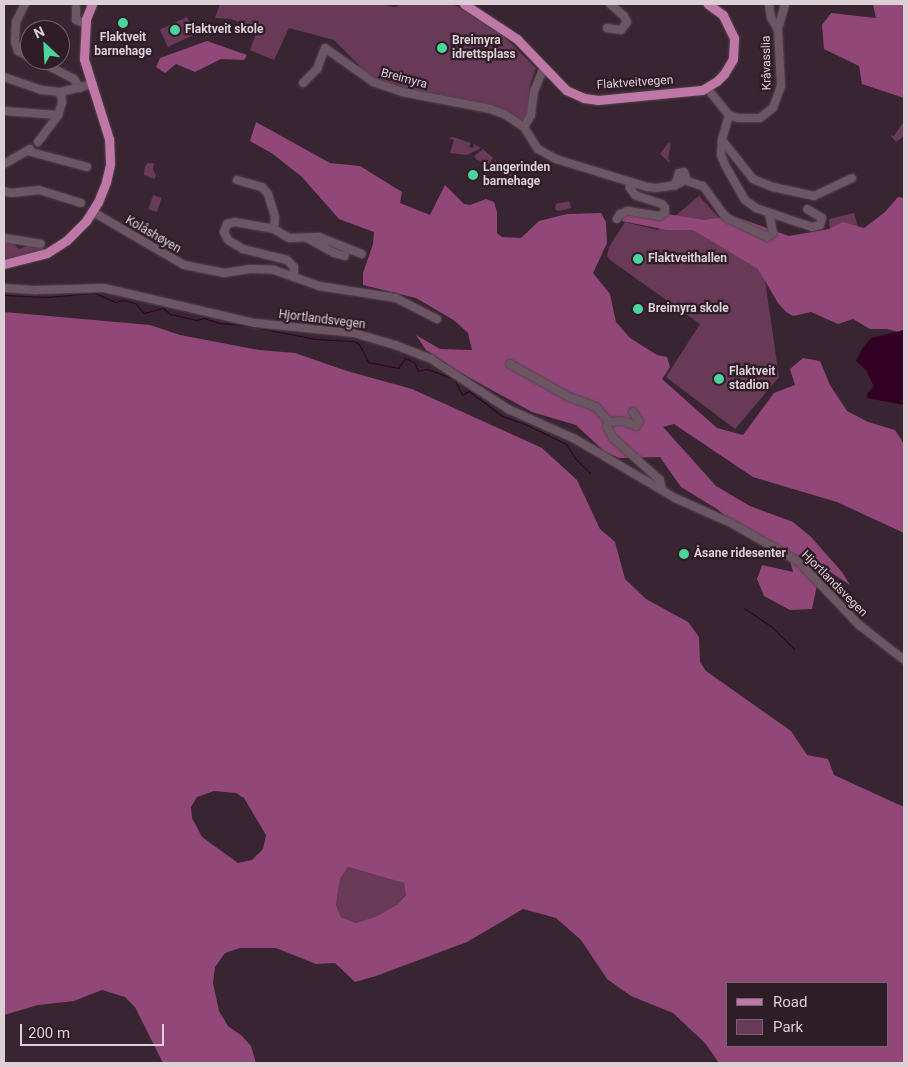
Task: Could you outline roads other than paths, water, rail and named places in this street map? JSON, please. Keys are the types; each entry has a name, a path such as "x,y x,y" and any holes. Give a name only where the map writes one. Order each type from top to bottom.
{"main road":[{"path":"4,264 33,258 55,248 78,231 92,212 106,182 110,148 105,126 90,85 84,59 86,24 92,4"},
{"name":"Flaktveitvegen","path":"464,4 517,39 566,90 584,98 598,100 660,95 707,88"},
{"path":"707,88 717,82 728,68 734,46 732,32 723,15 708,4"}],"street":[{"path":"20,52 15,42 15,28 25,4"},
{"path":"607,28 621,30 626,22 624,16 610,4"},
{"name":"Kråvasslia","path":"769,4 771,18 778,29"},
{"name":"Kråvasslia","path":"729,115 746,119 760,118 773,108 777,102 781,86 778,29 785,4"},
{"path":"76,8 76,20 86,24"},
{"name":"Breimyra","path":"303,83 317,69 325,48 379,85 402,92 490,109 504,114 524,127 535,146 548,155 647,188 675,185 684,180 703,186 722,214 767,236 773,233 769,213"},
{"path":"524,127 531,115 536,83 544,68"},
{"path":"56,70 74,79 80,88"},
{"path":"4,77 41,90 62,92 90,85"},
{"path":"707,88 729,115 722,140 723,161 741,194 749,204 769,213 812,227 820,225 822,218 807,209"},
{"path":"4,164 32,147 58,115 62,103 62,92"},
{"path":"4,111 58,115"},
{"path":"722,140 753,179 773,187 814,196 852,178"},
{"path":"32,147 87,167"},
{"path":"237,180 262,187 268,194 276,218 274,229"},
{"name":"Breimyra","path":"617,219 620,214 628,211 660,216 665,212 666,208 662,204 636,195 630,188 630,183"},
{"path":"4,191 11,193 27,189 39,190 81,203"},
{"name":"Kolåshøyen","path":"92,212 184,265 224,273 262,269 319,286 396,298 438,319"},
{"path":"294,277 294,267 287,260 243,249 228,240 224,232 228,224 235,222 274,229 289,238 319,237 328,239 362,254"},
{"path":"4,238 41,244"},
{"path":"307,238 334,253 345,256"},
{"name":"Hjortlandsvegen","path":"4,288 36,290 104,288 255,323 354,333 431,358 508,409 575,439 662,490 731,523 799,562 858,624 904,660"},
{"path":"510,364 569,397 596,408 609,422"},
{"path":"609,422 623,421 636,426 640,421 633,412"},
{"path":"609,422 607,427 613,438 660,480 662,490"}],"waterway":[{"path":"4,295 46,297 95,293 115,302 123,300 135,303 144,313 163,308 170,314 196,320 204,318 219,323 243,325 316,339 354,341 359,344 368,362 398,368 405,358 414,362 418,371 427,369 454,379 462,395 469,391 502,416 525,424 566,444 575,458 590,473"},
{"path":"744,608 772,627 794,649"}],"place":[{"name":"Flaktveit barnehage","path":"123,23"},
{"name":"Flaktveit skole","path":"175,30"},
{"name":"Breimyra idrettsplass","path":"442,48"},
{"name":"Langerinden barnehage","path":"473,175"},
{"name":"Flaktveithallen","path":"638,259"},
{"name":"Breimyra skole","path":"638,309"},
{"name":"Flaktveit stadion","path":"719,379"},
{"name":"Åsane ridesenter","path":"684,554"}]}
